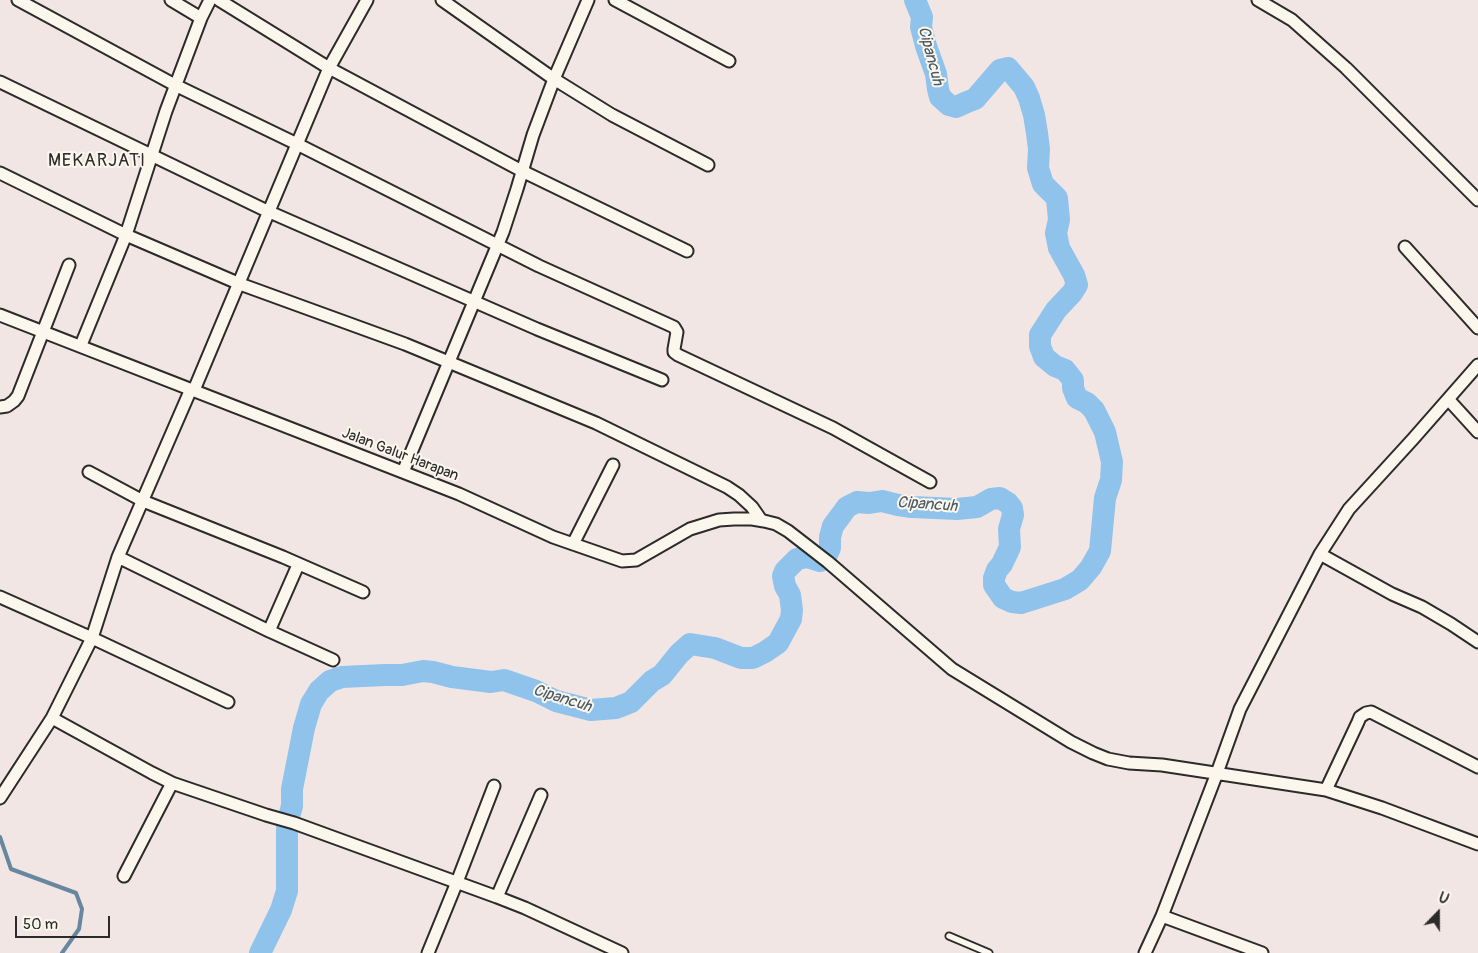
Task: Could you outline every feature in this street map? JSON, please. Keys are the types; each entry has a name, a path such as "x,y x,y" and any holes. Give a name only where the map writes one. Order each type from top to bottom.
{"street":[{"path":"18,0 175,86 297,144 539,266 674,327 677,332 674,352 678,356 833,428 930,482"},
{"path":"171,0 201,18"},
{"path":"81,345 126,235 175,86 201,18 210,0"},
{"path":"219,0 330,68 522,171 687,251"},
{"path":"0,798 52,718 92,638 118,557 240,284 330,68 366,0"},
{"path":"442,0 554,79 626,123 708,165"},
{"path":"402,472 450,362 497,245 514,198 533,135 554,79 588,0"},
{"path":"615,0 729,61"},
{"path":"1258,0 1292,20 1346,68 1478,200"},
{"path":"0,82 270,211 474,301 662,380"},
{"path":"0,174 126,235 240,284 405,344 596,423 727,487 752,508 761,520"},
{"path":"1405,248 1478,328"},
{"path":"0,407 7,406 18,396 69,265"},
{"name":"Jalan Galur Harapan","path":"0,314 459,494 554,537 615,559 630,561 647,554 690,529 719,520 734,518 761,520 776,524 788,530 828,562 952,670 1092,753 1108,759 1129,763 1162,765 1326,790 1382,808 1478,844"},
{"path":"1145,953 1162,916 1240,709 1320,554 1349,509 1478,365"},
{"path":"1448,399 1478,432"},
{"path":"573,544 613,465"},
{"path":"89,472 143,501 363,592"},
{"path":"1320,554 1384,589 1422,607 1478,642"},
{"path":"118,557 333,660"},
{"path":"269,631 298,565"},
{"path":"0,598 92,638 228,702"},
{"path":"1326,790 1360,717 1366,712 1371,712 1478,767"},
{"path":"52,718 152,774 172,783 294,823 497,897 622,953"},
{"path":"124,876 172,783"},
{"path":"428,953 494,786"},
{"path":"497,897 540,795"},
{"path":"1162,916 1262,953"}],"lane":[{"path":"948,936 989,953"}],"waterway":[{"name":"Cipancuh","path":"260,953 281,910 287,891 287,824 292,806 292,789 304,728 311,704 319,691 330,681 342,677 402,675 423,671 491,682 504,680 536,691 556,701 591,710 616,708 631,702 652,681 662,675 690,644 715,648 741,658 753,658 778,643 791,619 792,610 790,595 785,586 783,576 785,571 797,559 807,557 820,561 825,559 830,548 833,526 847,507 857,502 882,501 912,507 957,509 977,507 991,499 1000,498 1008,503 1012,508 1013,515 1009,529 1010,547 997,570 994,585 1003,598 1012,602 1021,603 1065,589 1080,580 1091,567 1100,551 1105,498 1111,480 1112,462 1105,432 1094,410 1087,403 1077,398 1073,388 1073,380 1065,370 1055,366 1044,357 1040,346 1040,335 1056,310 1077,285 1074,275 1059,248 1056,233 1059,220 1057,198 1043,184 1038,168 1039,149 1037,133 1029,98 1024,87 1008,68 1000,70 975,99 956,107 949,105 940,97 936,74 921,27 922,17 915,0"},
{"path":"0,837 11,869 76,893 82,909 79,929 62,953"}],"district":[{"name":"MEKARJATI","path":"97,161"}]}
